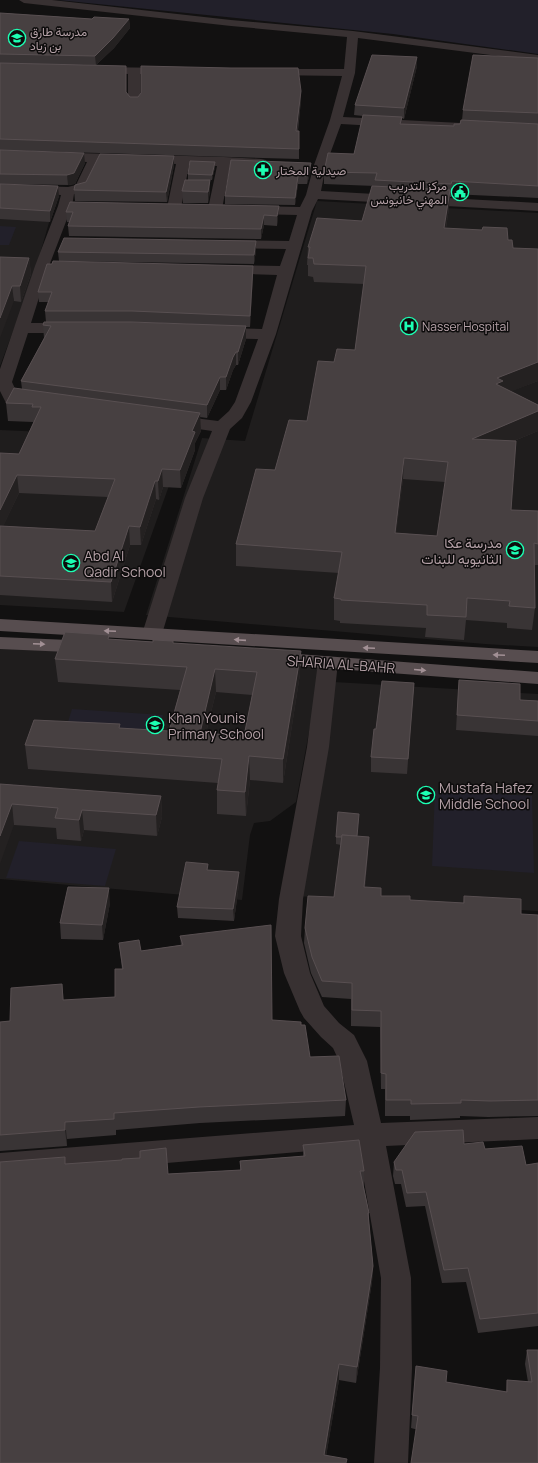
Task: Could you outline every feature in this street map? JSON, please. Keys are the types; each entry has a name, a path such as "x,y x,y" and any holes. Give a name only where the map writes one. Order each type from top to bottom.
{"main road":[{"name":"SHARIA AL-BAHR","path":"0,625 538,657"},
{"name":"SHARIA AL-BAHR","path":"0,643 138,649 538,678"}],"street":[{"path":"24,0 353,34 538,58"},
{"path":"152,634 194,498 222,427 236,414 243,402 268,334 305,211 313,195 313,164 336,120 349,73 353,34"},
{"path":"87,70 182,71"},
{"path":"134,71 134,102"},
{"path":"262,72 349,73"},
{"path":"336,120 538,131"},
{"path":"0,155 94,163"},
{"path":"183,160 179,185 195,209"},
{"path":"0,168 183,160 276,163"},
{"path":"195,209 219,186 224,161"},
{"path":"0,189 68,191 80,188 94,163"},
{"path":"179,185 192,185"},
{"path":"206,186 219,186"},
{"path":"50,404 12,399 2,381 22,328 51,240 66,206 68,191"},
{"path":"313,195 538,207"},
{"path":"66,206 81,206"},
{"path":"159,208 305,211"},
{"path":"60,220 76,220"},
{"path":"51,240 66,241"},
{"path":"211,244 294,245"},
{"path":"42,266 58,267"},
{"path":"206,269 286,271"},
{"path":"22,328 85,328"},
{"path":"198,332 268,334"},
{"path":"152,418 222,427"},
{"path":"328,662 318,747 291,899 288,936 297,973 313,1011 330,1030 344,1042 353,1061 370,1135 396,1278 396,1368 391,1463"},
{"path":"0,1165 370,1135 538,1128"}],"shaded area":[{"path":"58,0 538,0 538,54 393,34"},
{"path":"0,193 57,195 33,278 0,366"},
{"name":"Nasser Hospital","path":"317,201 538,213 538,647 485,644 146,615 202,438 245,441"},
{"path":"0,226 16,227 9,245 0,245"},
{"name":"Abd Al Qadir School","path":"0,430 186,438 124,612 0,605"},
{"name":"Khan Younis Primary School","path":"0,642 321,667 296,802 270,821 254,823 250,835 242,900 0,879"},
{"name":"Mustafa Hafez Middle School","path":"334,682 538,694 538,911 296,896"},
{"path":"72,709 163,715 155,744 63,738"},
{"path":"435,790 532,796 534,873 432,866"},
{"path":"19,841 116,849 105,886 6,878"}],"building":[{"path":"0,13 92,19 94,17 129,19 95,56 0,54"},
{"path":"372,55 417,57 404,108 355,105"},
{"path":"473,55 538,58 538,113 463,110"},
{"path":"0,63 126,66 126,92 130,97 138,97 141,93 141,66 298,68 301,91 296,131 299,131 299,149 0,139"},
{"path":"363,115 402,117 400,124 454,126 454,124 460,124 461,120 538,124 538,186 452,181 451,184 375,180 377,173 324,172 328,153 354,154"},
{"path":"0,150 84,153 74,173 67,175 0,174"},
{"path":"100,154 174,156 166,192 74,190 75,185 86,182"},
{"path":"231,160 311,163 308,176 298,176 295,198 225,196"},
{"path":"190,161 215,162 212,175 188,174"},
{"path":"185,180 210,180 208,192 182,191"},
{"path":"0,184 58,186 50,211 0,208"},
{"name":"Nasser Hospital","path":"372,186 450,190 444,228 482,230 483,227 507,228 508,240 512,240 513,248 538,249 538,362 497,378 503,381 496,384 538,405 538,411 472,439 516,441 511,510 538,511 538,544 534,543 535,608 509,606 510,601 467,598 466,617 427,615 427,605 341,600 334,598 342,552 236,544 256,469 275,470 289,420 307,421 318,361 334,362 337,349 355,350 366,266 314,264 313,258 308,258 310,247 308,247 317,218 362,221","holes":["404,458 448,462 437,536 395,533"]},
{"path":"70,202 279,206 277,216 264,215 261,229 68,226 73,212 66,212"},
{"path":"64,238 256,241 254,255 58,252"},
{"path":"0,257 29,258 20,286 12,286 0,318"},
{"path":"53,261 253,266 250,316 132,311 45,311 52,292 38,292 47,264 52,264"},
{"path":"44,322 131,322 246,326 238,352 236,352 233,357 226,377 220,377 207,405 21,381 51,326 43,325"},
{"path":"14,388 200,413 192,431 195,432 180,470 162,469 158,481 155,481 140,527 129,526 111,582 0,576 0,526 95,531 115,479 17,475 0,510 0,453 19,454 41,407 32,407 33,404 6,403"},
{"path":"65,632 109,635 108,639 153,642 153,640 173,641 173,643 301,651 283,759 249,756 245,792 217,790 222,759 25,745 34,720 120,724 119,728 169,731 187,667 55,659","holes":["215,669 257,672 244,736 200,733"]},
{"path":"459,680 520,684 520,700 538,701 538,721 457,715"},
{"path":"382,681 414,683 408,759 371,757"},
{"path":"0,784 161,796 156,815 82,810 79,820 55,818 58,808 12,804 0,836"},
{"path":"338,812 359,814 357,836 342,835 342,837 336,837"},
{"path":"342,835 369,837 364,887 381,888 381,896 410,896 410,900 464,903 464,896 521,899 521,914 538,915 538,1100 461,1100 461,1103 411,1104 411,1100 386,1100 386,1074 381,1073 381,1011 352,1010 352,983 322,981 312,957 305,928 308,896 334,897"},
{"path":"186,862 208,864 207,870 239,872 233,909 177,907"},
{"path":"68,887 109,888 102,925 60,923"},
{"path":"271,925 272,1020 301,1022 301,1025 305,1025 310,1057 339,1056 346,1100 199,1107 114,1113 114,1119 65,1122 65,1130 0,1135 0,1022 10,1021 11,988 62,984 63,1000 115,997 115,969 123,969 119,943 139,940 141,951 183,945 180,936"},
{"path":"463,1130 464,1144 483,1142 485,1149 522,1146 526,1165 538,1163 538,1313 480,1319 468,1268 444,1270 426,1192 407,1193 402,1170 396,1170 394,1162 415,1132"},
{"path":"359,1140 364,1171 360,1171 369,1213 373,1266 357,1367 339,1364 324,1455 347,1459 346,1463 0,1463 0,1162 65,1157 65,1164 122,1160 140,1158 140,1151 166,1148 168,1174 241,1170 240,1161 305,1156 303,1145"},
{"path":"527,1350 538,1350 538,1463 411,1463 418,1416 412,1415 416,1366 447,1371 446,1382 507,1392 507,1380 532,1382"}],"place":[{"name":"مدرسة طارق بن زياد","path":"17,38"},
{"name":"صيدلية المختار","path":"263,170"},
{"name":"مركز التدريب المهني خانيونس","path":"460,192"},
{"name":"Nasser Hospital","path":"409,326"},
{"name":"مدرسة عكا الثانيويه للبنات","path":"515,550"},
{"name":"Abd Al Qadir School","path":"71,563"},
{"name":"Khan Younis Primary School","path":"155,725"},
{"name":"Mustafa Hafez Middle School","path":"426,795"}]}
